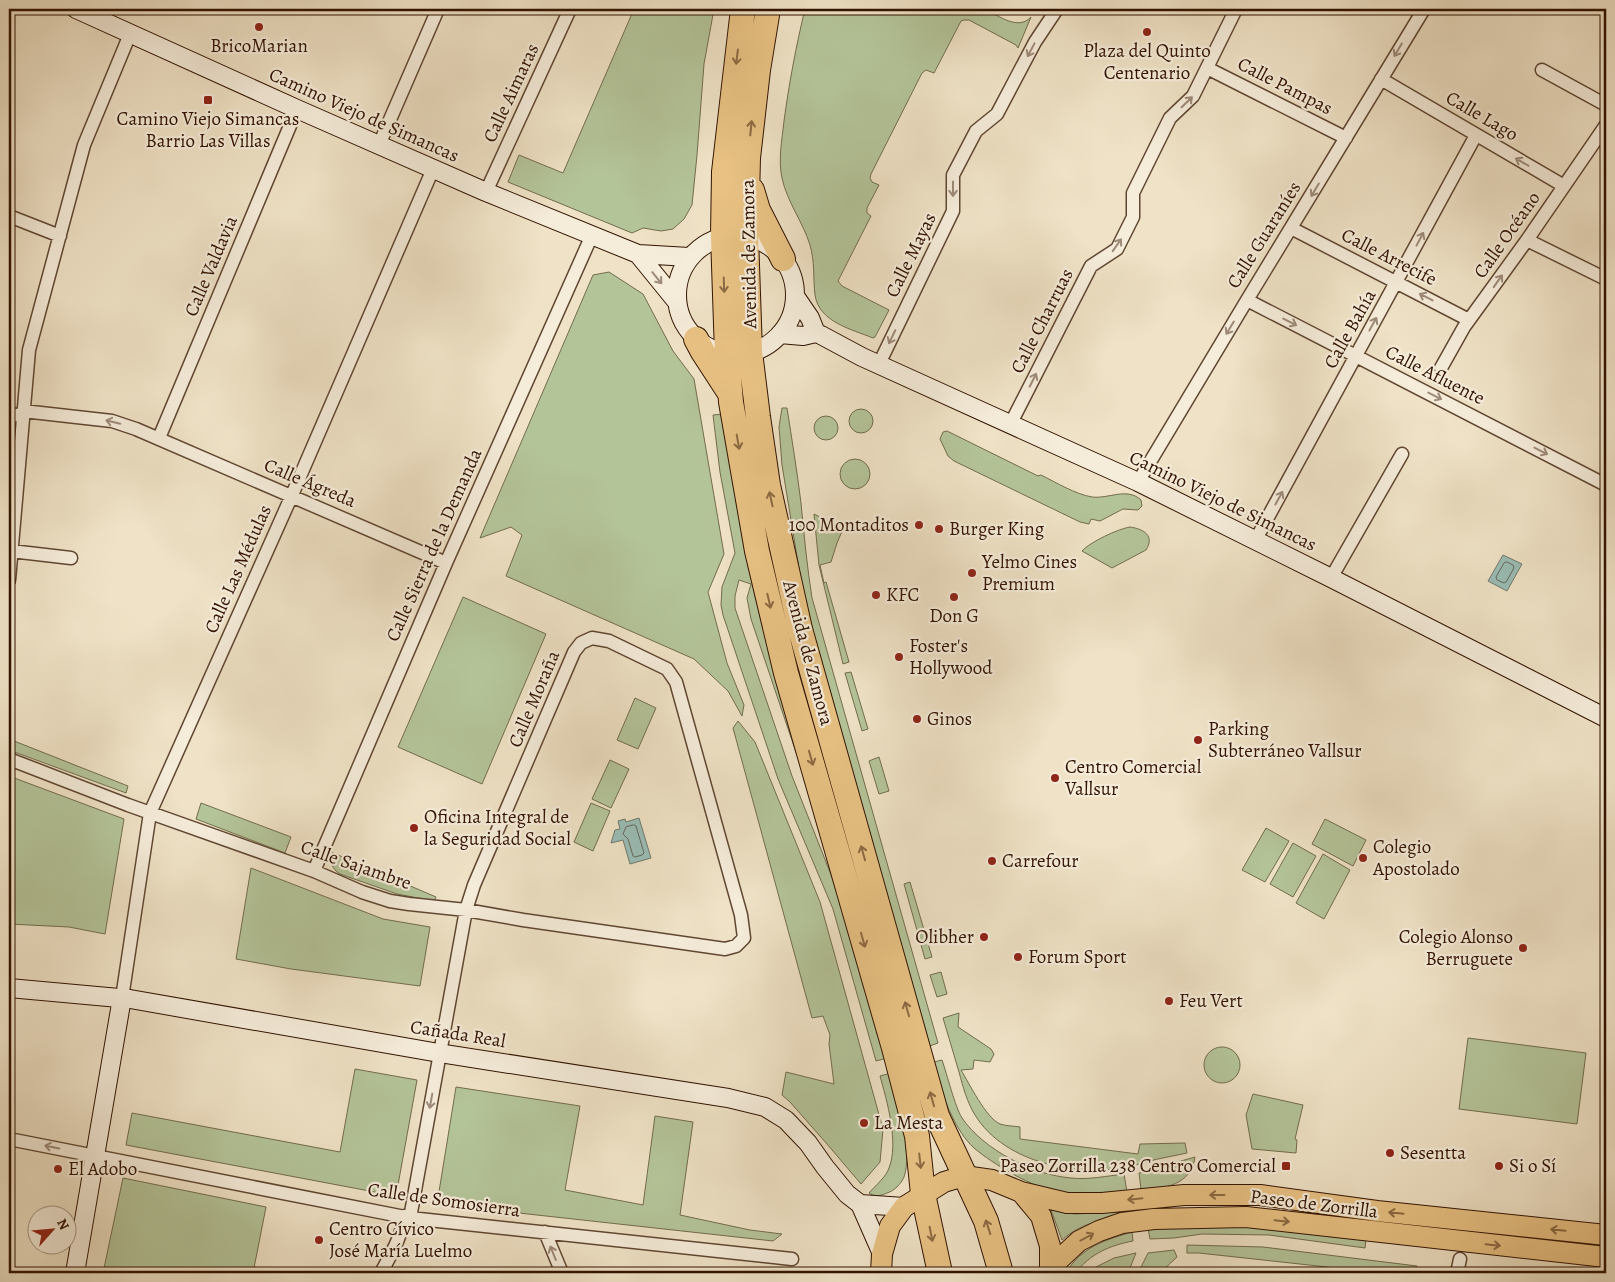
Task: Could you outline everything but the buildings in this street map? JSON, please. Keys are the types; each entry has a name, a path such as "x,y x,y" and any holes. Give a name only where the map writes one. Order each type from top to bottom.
{"highway":[{"name":"Avenida de Zamora","path":"743,9 725,160 734,236 738,353 730,394 757,551 784,664 918,1136 923,1194 940,1273"},
{"name":"Avenida de Zamora","path":"734,236 748,177 758,70 768,9"},
{"path":"748,177 758,210 783,259"},
{"path":"696,338 730,394"},
{"name":"Avenida de Zamora","path":"738,353 758,418 768,484 800,629 937,1116 986,1221 1002,1273"}],"main road":[{"name":"Camino Viejo de Simancas","path":"76,9 433,169 638,254 690,257"},
{"path":"734,236 757,239 768,245 783,259 793,279 795,296 791,316 780,334 769,344 738,353 715,350 696,338 684,323 677,302 679,277 690,257 697,249 708,242 734,236"},
{"name":"Camino Viejo de Simancas","path":"638,254 677,302"},
{"path":"795,296 810,318 816,333"},
{"name":"Camino Viejo de Simancas","path":"780,334 803,336 816,333 841,344 862,357 1138,482 1606,718"},
{"name":"Cañada Real","path":"9,988 122,998 439,1053 719,1097 765,1107 786,1120 808,1143 848,1194 860,1204 881,1264"},
{"path":"75,1273 122,998"},
{"name":"Paseo de Zorrilla","path":"881,1264 890,1226 904,1207 944,1182 964,1176 992,1180 1021,1192 1067,1203 1102,1203 1184,1195 1260,1195 1385,1212 1606,1235"},
{"name":"Paseo de Zorrilla","path":"1021,1192 1041,1216 1050,1246 1049,1271"},
{"path":"860,1204 904,1207"},
{"name":"Paseo de Zorrilla","path":"1049,1271 1079,1241 1099,1231 1122,1223 1154,1219 1237,1217 1606,1257"}],"street":[{"path":"379,145 438,9"},
{"name":"Calle Aimaras","path":"486,192 570,9"},
{"name":"Calle Mayas","path":"879,364 953,211 953,175 976,130 997,114 1035,42 1057,9"},
{"name":"Calle Charruas","path":"1011,423 1090,266 1116,249 1132,217 1133,193 1170,118 1193,96 1236,9"},
{"name":"Calle Guaraníes","path":"1138,482 1424,9"},
{"path":"9,580 30,350 84,145 130,34"},
{"name":"Calle Pampas","path":"1207,68 1346,138"},
{"path":"1542,70 1606,104"},
{"name":"Calle Lago","path":"1381,79 1564,186"},
{"name":"Calle Valdavia","path":"159,438 297,109"},
{"name":"Calle Océano","path":"1441,368 1469,320 1606,125"},
{"name":"Calle Bahía","path":"1256,541 1476,135"},
{"name":"Calle Las Médulas","path":"122,998 150,813 292,495 433,169"},
{"path":"9,216 60,236"},
{"name":"Calle Arrecife","path":"1291,228 1469,320"},
{"name":"Calle Sierra de la Demanda","path":"314,871 446,563 592,235"},
{"path":"1527,240 1606,279"},
{"name":"Calle Afluente","path":"1247,300 1606,484"},
{"name":"Calle Ágreda","path":"9,414 23,413 112,421 159,438 446,563"},
{"path":"1331,578 1402,454"},
{"path":"11,547 71,558"},
{"name":"Calle Moraña","path":"381,1273 408,1217 466,910 478,876 574,652 581,643 592,638 610,641 667,669 676,682 741,915 744,938 736,946"},
{"name":"Calle Sajambre","path":"9,759 150,813 314,871 362,892 390,901 466,910 725,949 736,946"},
{"name":"Calle de Somosierra","path":"9,1139 408,1217 792,1259"},
{"path":"544,1232 562,1273"},
{"path":"1457,1273 1460,1259"}],"green space":[{"path":"634,9 714,9 704,64 692,205 684,219 673,229 661,231 643,228 632,233 508,182 519,155 563,173"},
{"path":"805,9 985,9 1008,21 1020,23 1031,17 1018,48 1016,45 969,20 961,21 934,73 926,70 922,73 871,174 872,182 879,185 867,208 867,213 871,216 838,281 842,286 889,310 873,338 837,323 823,312 818,304 815,295 812,251 784,187 782,178 780,157 784,121"},
{"path":"609,272 643,294 673,351 694,379 724,554 708,592 727,663 744,705 742,716 728,691 694,659 506,576 522,535 511,527 480,538 593,275"},
{"path":"782,408 787,408 812,598 938,1043 927,1047 803,605 803,593 782,465 779,427"},
{"path":"861,409 870,412 873,421 870,430 861,433 852,430 849,421 852,412"},
{"path":"724,414 803,773 751,619 747,598 751,584 739,580 735,596 735,608 792,776 843,905 887,1058 876,1061 833,909 778,779 723,615 721,605 722,587 735,553 720,472 713,415"},
{"path":"826,416 831,417 837,423 837,433 831,439 826,440 821,439 815,433 814,428 815,423 821,417"},
{"path":"947,431 1038,476 1041,475 1079,493 1092,497 1130,494 1141,500 1142,506 1138,510 1123,509 1100,521 1091,519 1089,524 1080,522 954,461 948,456 940,439 943,432"},
{"path":"855,459 866,463 870,474 866,485 855,489 844,485 840,474 844,463"},
{"path":"814,514 843,529 831,562 820,565 849,662 843,664 819,565"},
{"path":"1130,527 1140,529 1147,534 1149,541 1146,550 1112,568 1082,551 1104,536"},
{"path":"463,597 546,634 482,784 398,747"},
{"path":"851,672 868,729 862,731 845,673"},
{"path":"635,698 656,708 638,749 617,740"},
{"path":"738,721 755,742 820,902 883,1129 880,1162 861,1184 782,1095 786,1072 834,1084 829,1044 830,1035 823,1016 812,1018 733,728"},
{"path":"9,739 128,786 126,793 9,750"},
{"path":"879,757 889,791 879,794 869,761"},
{"path":"610,760 629,769 611,808 592,799"},
{"path":"9,776 124,819 105,934 69,927 9,924"},
{"path":"201,803 291,837 285,853 196,819"},
{"path":"591,803 610,811 593,851 574,842"},
{"path":"1325,819 1366,840 1353,866 1312,844"},
{"path":"1266,828 1289,841 1265,882 1242,870"},
{"path":"1293,843 1316,856 1293,897 1270,884"},
{"path":"331,852 436,897 434,901 397,894 340,874 332,864 330,859"},
{"path":"1323,854 1350,870 1324,919 1296,903"},
{"path":"251,868 383,919 430,927 420,986 291,969 236,959"},
{"path":"910,882 932,957 925,959 904,884"},
{"path":"941,972 947,994 937,997 930,975"},
{"path":"959,1013 958,1027 991,1049 994,1054 990,1062 974,1060 973,1069 961,1070 989,1115 1002,1125 1020,1127 1020,1139 1138,1154 1140,1144 1185,1143 1187,1153 1132,1166 1090,1170 1067,1168 1045,1163 1024,1156 1005,1145 988,1132 975,1115 966,1094 943,1018"},
{"path":"1468,1038 1586,1053 1577,1124 1459,1109"},
{"path":"1222,1047 1234,1053 1240,1065 1234,1077 1222,1083 1210,1077 1204,1065 1210,1053"},
{"path":"942,1060 962,1118 971,1130 996,1150 1026,1166 1056,1176 1084,1178 1124,1174 1127,1192 1092,1194 1048,1190 1002,1168 982,1154 964,1137 949,1110 934,1062"},
{"path":"355,1069 417,1080 396,1196 126,1145 132,1113 340,1152"},
{"path":"891,1073 903,1125 907,1154 906,1167 904,1177 897,1187 885,1194 875,1196 869,1193 886,1175 892,1158 891,1122 880,1076"},
{"path":"456,1087 580,1106 565,1190 643,1205 655,1116 693,1122 680,1215 750,1230 782,1234 773,1241 437,1204"},
{"path":"1253,1094 1303,1105 1295,1139 1297,1140 1296,1153 1252,1149 1246,1115"},
{"path":"1195,1157 1193,1166 1188,1174 1176,1184 1159,1188 1141,1189 1139,1173"},
{"path":"123,1178 266,1207 253,1273 103,1273"},
{"path":"1128,1208 1129,1214 1102,1220 1077,1229 1062,1240 1051,1210 1075,1214"},
{"path":"1241,1223 1366,1239 1365,1248 1269,1235 1202,1234 1150,1239 1148,1228"},
{"path":"1132,1232 1133,1241 1101,1251 1081,1266 1076,1273 1066,1273 1079,1257 1094,1246"},
{"path":"1187,1245 1263,1247 1417,1266 1419,1272 1382,1273 1187,1253"},
{"path":"1174,1250 1177,1257 1160,1273 1138,1273 1148,1253"},
{"path":"1136,1253 1128,1273 1098,1273 1094,1268 1114,1258"}],"water":[{"path":"1503,555 1522,564 1507,591 1488,581"},
{"path":"639,818 651,858 630,864 623,840 611,843 615,830 620,829 618,821 625,819 626,822"}],"place":[{"name":"BricoMarian","path":"259,27"},
{"name":"Plaza del Quinto Centenario","path":"1147,32"},
{"name":"Camino Viejo Simancas Barrio Las Villas","path":"208,100"},
{"name":"100 Montaditos","path":"919,525"},
{"name":"Burger King","path":"939,529"},
{"name":"Yelmo Cines Premium","path":"972,573"},
{"name":"KFC","path":"876,595"},
{"name":"Don G","path":"954,597"},
{"name":"Foster's Hollywood","path":"899,657"},
{"name":"Ginos","path":"917,719"},
{"name":"Parking Subterráneo Vallsur","path":"1198,740"},
{"name":"Centro Comercial Vallsur","path":"1055,778"},
{"name":"Oficina Integral de la Seguridad Social","path":"414,828"},
{"name":"Colegio Apostolado","path":"1363,858"},
{"name":"Carrefour","path":"992,861"},
{"name":"Olibher","path":"984,937"},
{"name":"Colegio Alonso Berruguete","path":"1523,948"},
{"name":"Forum Sport","path":"1018,957"},
{"name":"Feu Vert","path":"1169,1001"},
{"name":"La Mesta","path":"864,1123"},
{"name":"Sesentta","path":"1390,1153"},
{"name":"Paseo Zorrilla 238 Centro Comercial","path":"1286,1166"},
{"name":"Si o Sí","path":"1499,1166"},
{"name":"El Adobo","path":"58,1169"},
{"name":"Centro Cívico José María Luelmo","path":"319,1240"}]}
